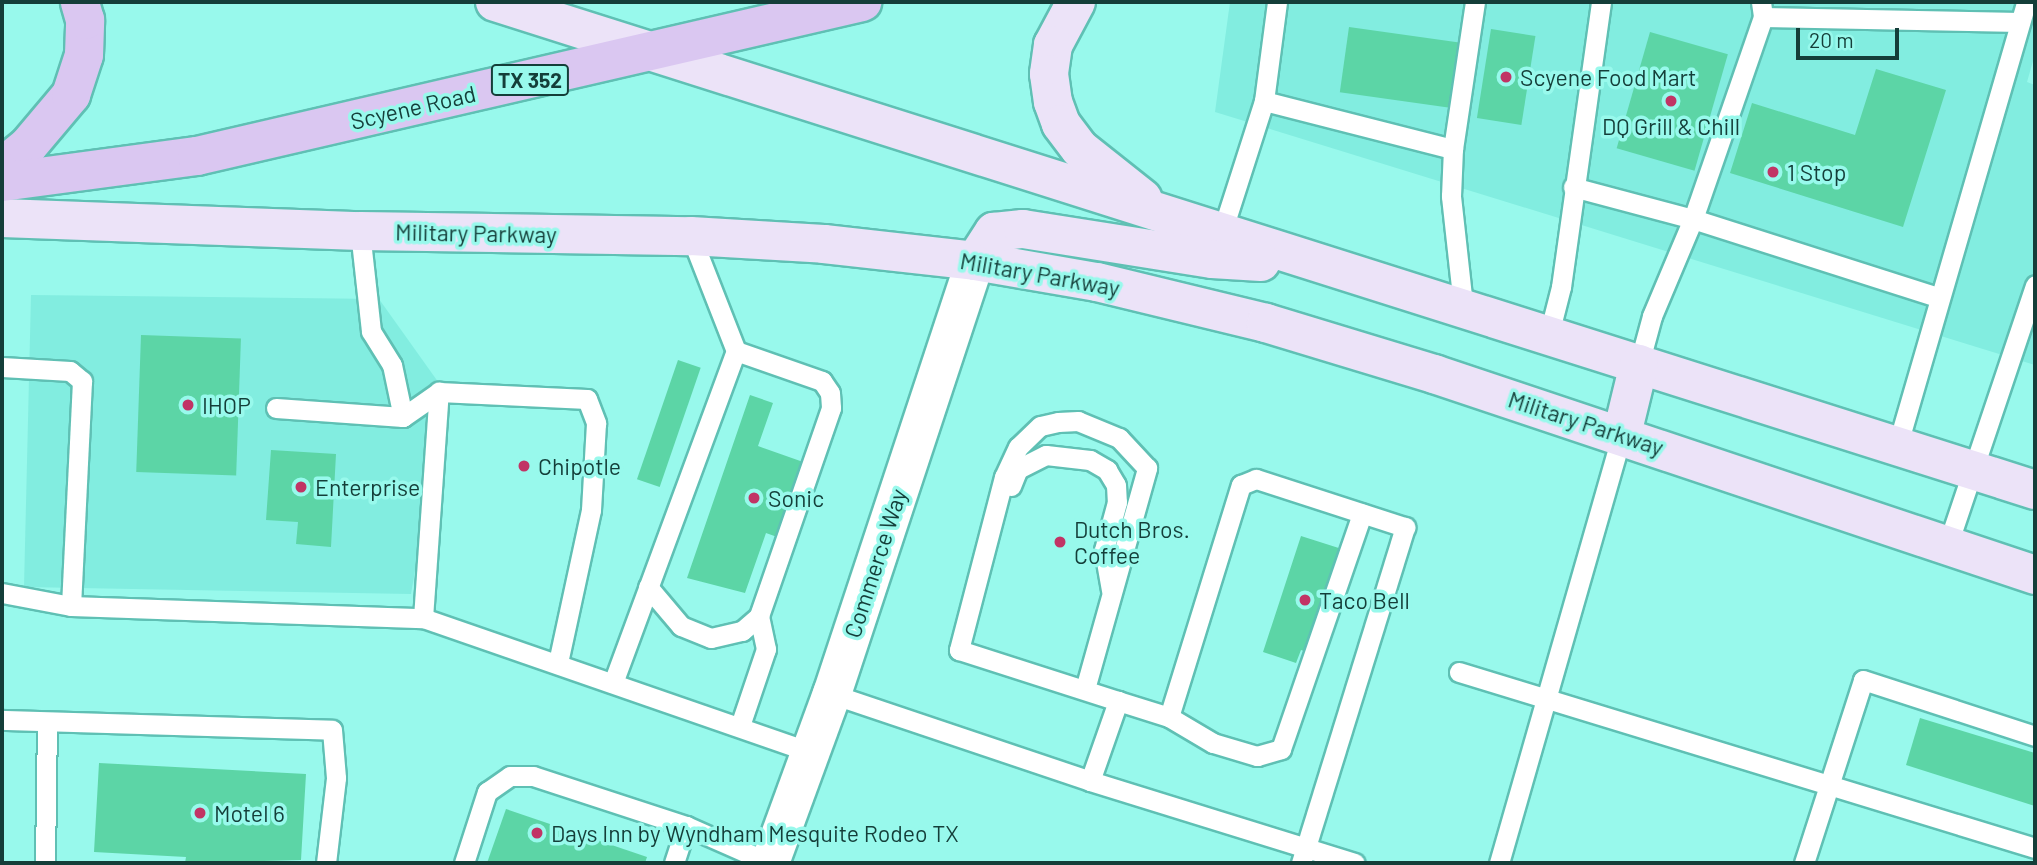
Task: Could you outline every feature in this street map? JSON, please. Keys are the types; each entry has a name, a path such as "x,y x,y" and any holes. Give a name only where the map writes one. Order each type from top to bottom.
{"main road":[{"path":"2,167 28,146 71,95 84,55 85,20 80,2"},
{"path":"495,2 1164,215"},
{"name":"Scyene Road","path":"2,182 197,156 862,2"},
{"path":"1076,2 1053,45 1049,74 1061,124 1080,149 1164,215 1217,247"},
{"name":"Military Parkway","path":"2,218 360,232 691,236 824,244 975,261 1097,282 1266,323 1622,434 2035,575"},
{"path":"975,261 994,232 1023,229 1217,247 1312,264 1463,305 2035,490"},
{"path":"1622,434 1639,364"}],"street":[{"name":"Commerce Way","path":"770,863 832,694 975,261"}],"lane":[{"path":"1217,247 1264,102 1277,2"},
{"path":"1463,305 1451,196 1453,149 1475,2"},
{"path":"1549,334 1601,2"},
{"path":"1897,447 2025,2"},
{"path":"1639,364 1652,316 1693,219 1762,9 2020,22"},
{"path":"1264,102 1453,149"},
{"path":"1573,187 1693,219 1940,298"},
{"path":"360,232 371,331 392,365 402,417"},
{"path":"613,683 736,351 691,236"},
{"path":"1948,544 2028,334 2035,285"},
{"path":"736,351 821,381 830,393 831,408 760,616 766,649 740,726"},
{"path":"2,367 69,371 82,381 71,606"},
{"path":"423,618 439,392"},
{"path":"276,408 402,417 439,392 587,399 596,423 591,510 558,662"},
{"path":"1086,689 1147,468 1119,438 1078,421 1040,426 1018,447 1004,477 993,529 959,650 1170,717 1213,743 1257,756 1281,749 1362,514"},
{"path":"1499,863 1622,434"},
{"path":"993,529 1018,469 1046,455 1090,460 1107,470 1116,485 1117,502 1104,550 1112,595"},
{"path":"1170,717 1241,485 1256,480 1405,527 1303,856"},
{"path":"648,587 681,626 711,638 742,631 760,616"},
{"path":"2,593 71,606 423,618 558,662 810,752"},
{"path":"1458,672 2035,848"},
{"path":"1804,863 1863,680 2035,736"},
{"path":"832,694 1303,856 1355,863"},
{"path":"1090,781 1118,701"},
{"path":"2,720 332,730 336,778 326,863"},
{"path":"45,863 47,723"},
{"path":"464,863 487,792 510,776 533,776 686,826 770,863"},
{"path":"674,863 686,826"}],"shaded area":[{"path":"1230,2 2035,2 2035,54 2027,82 2035,85 2035,365 1215,112"},
{"path":"31,295 379,299 446,393 411,594 24,587"}],"building":[{"path":"1349,27 1461,43 1452,108 1340,92"},
{"name":"Scyene Food Mart","path":"1491,29 1535,36 1521,125 1477,118"},
{"name":"DQ Grill & Chill","path":"1650,32 1728,54 1695,171 1617,148"},
{"path":"1876,69 1946,90 1903,227 1730,173 1752,103 1855,135"},
{"name":"IHOP","path":"141,335 241,338 236,475 136,472"},
{"path":"678,360 701,368 660,487 637,479"},
{"name":"Sonic","path":"750,395 773,403 758,446 806,463 780,538 766,533 745,593 687,578"},
{"name":"Enterprise","path":"271,450 336,454 331,547 296,544 298,522 266,520"},
{"name":"Taco Bell","path":"1301,536 1345,550 1312,654 1301,650 1296,663 1263,652"},
{"path":"1920,718 2035,753 2035,806 1906,765"},
{"name":"Motel 6","path":"99,763 306,774 301,860 185,863 186,857 94,852"},
{"name":"Days Inn by Wyndham Mesquite Rodeo TX","path":"506,809 647,857 645,863 487,863"}],"place":[{"name":"Scyene Food Mart","path":"1506,77"},
{"name":"DQ Grill & Chill","path":"1671,101"},
{"name":"1 Stop","path":"1773,172"},
{"name":"IHOP","path":"188,405"},
{"name":"Chipotle","path":"524,466"},
{"name":"Enterprise","path":"301,487"},
{"name":"Sonic","path":"754,498"},
{"name":"Dutch Bros. Coffee","path":"1060,542"},
{"name":"Taco Bell","path":"1305,600"},
{"name":"Motel 6","path":"200,813"},
{"name":"Days Inn by Wyndham Mesquite Rodeo TX","path":"537,833"}]}
